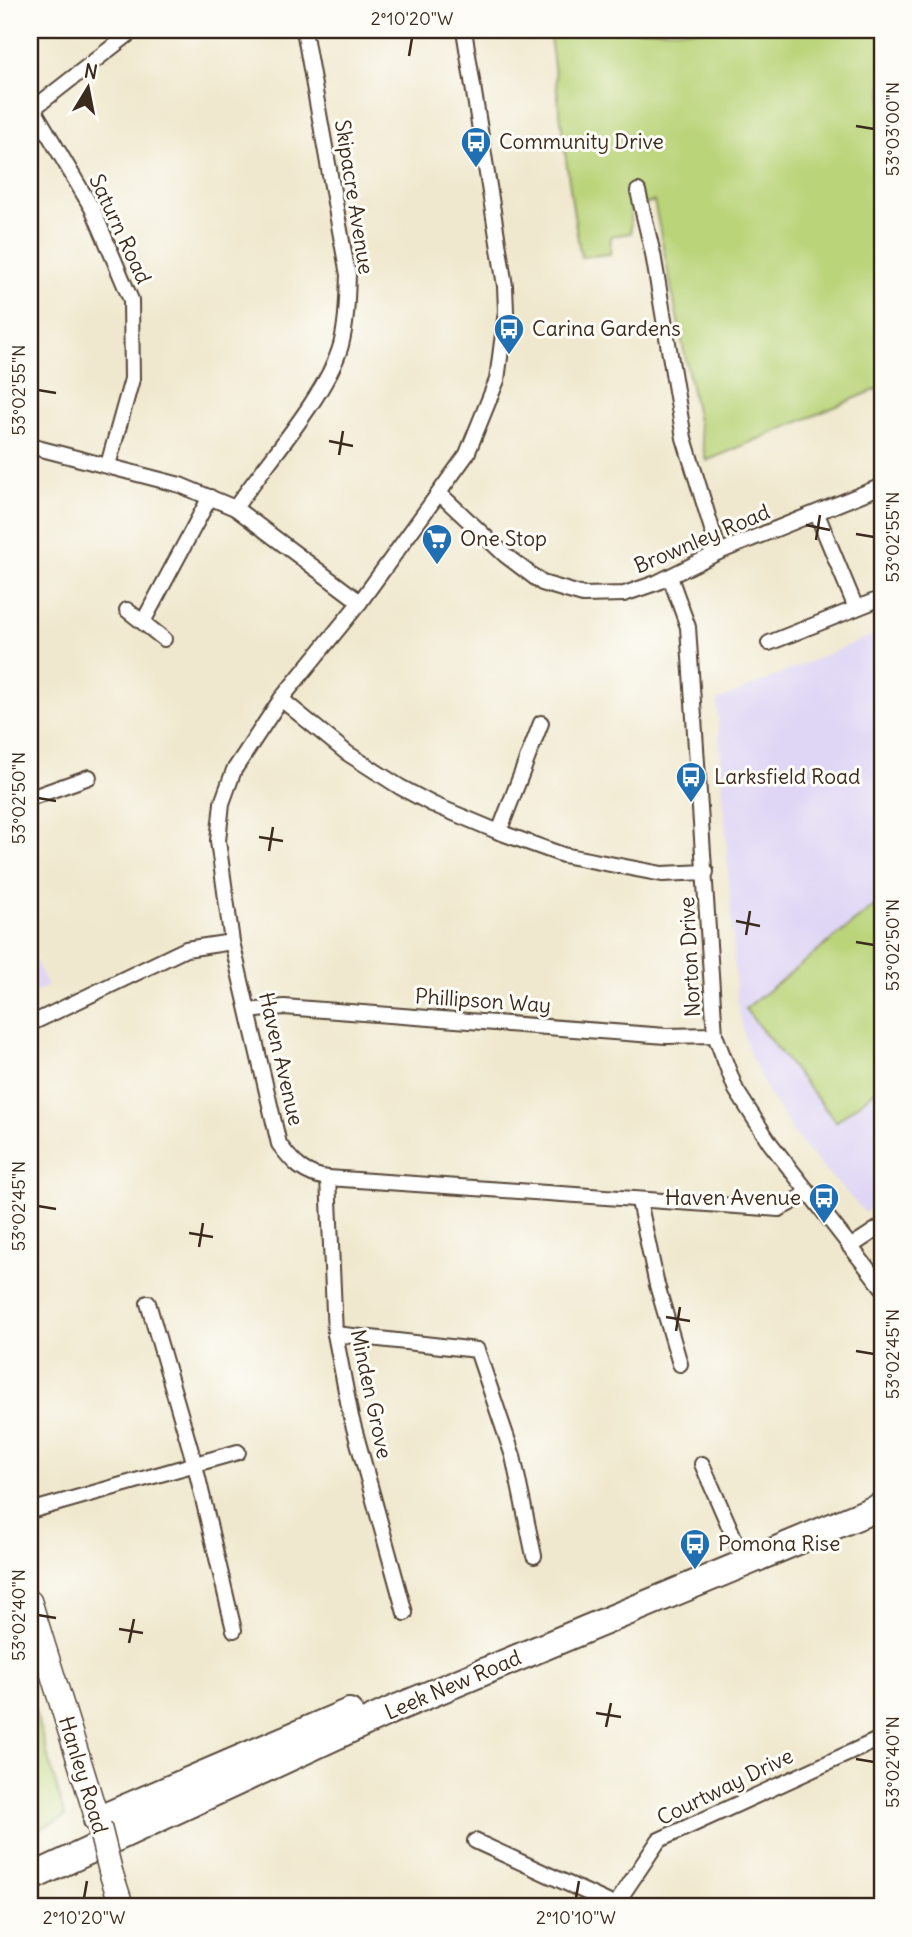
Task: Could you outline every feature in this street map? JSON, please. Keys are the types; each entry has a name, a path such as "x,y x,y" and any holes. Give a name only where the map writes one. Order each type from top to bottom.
{"highway":[{"name":"Leek New Road","path":"30,1878 374,1718 882,1506"},
{"path":"98,1822 345,1712 374,1718"}],"main road":[{"name":"Hanley Road","path":"30,1602 122,1907"}],"street":[{"path":"32,105 134,30"},
{"name":"Skipacre Avenue","path":"235,508 327,380 341,345 346,315 348,275 304,30"},
{"path":"30,1024 186,948 232,942 218,841 222,803 234,770 281,699 360,602 467,454 497,380 506,311 491,188 464,30"},
{"name":"Saturn Road","path":"32,105 93,210 131,300 132,379 108,465"},
{"path":"638,191 651,243 684,438 719,552"},
{"path":"30,446 108,465 210,497 235,508 360,602"},
{"name":"Brownley Road","path":"440,494 506,555 542,583 583,595 624,594 882,486"},
{"path":"143,622 210,497"},
{"path":"817,514 856,607"},
{"name":"Norton Drive","path":"670,577 688,627 715,1035 736,1090 807,1194 882,1287"},
{"path":"769,643 882,598"},
{"path":"127,610 164,639"},
{"path":"281,699 347,752 400,787 432,804 499,832 563,855 662,874 706,872"},
{"path":"499,832 541,723"},
{"path":"30,798 89,777"},
{"name":"Haven Avenue","path":"232,942 279,1144 298,1168 313,1176 779,1209 807,1194"},
{"name":"Phillipson Way","path":"249,1011 284,1007 666,1036 715,1035"},
{"name":"Minden Grove","path":"328,1178 335,1334 351,1417 405,1613"},
{"path":"639,1200 657,1285 680,1364"},
{"path":"850,1247 882,1226"},
{"path":"148,1303 195,1465 234,1630"},
{"path":"335,1334 477,1350 513,1456 534,1556"},
{"path":"30,1511 238,1452"},
{"path":"702,1464 746,1565"},
{"name":"Courtway Drive","path":"614,1906 659,1840 882,1738"},
{"path":"475,1841 614,1906"}],"shaded area":[{"path":"882,631 882,1199 865,1213 803,1146 769,1095 748,1050 737,1003 717,701"},
{"path":"30,950 48,986 30,994"}],"green space":[{"path":"549,30 882,30 882,387 706,461 654,201 630,210 631,233 611,236 610,254 581,257"},
{"path":"882,900 882,1085 836,1122 745,1009"},
{"path":"30,1693 65,1817 30,1833"}],"place":[{"name":"Community Drive","path":"476,169"},
{"name":"Carina Gardens","path":"509,356"},
{"name":"One Stop","path":"437,566"},
{"name":"Larksfield Road","path":"691,804"},
{"name":"Haven Avenue","path":"824,1225"},
{"name":"Pomona Rise","path":"695,1571"}]}
